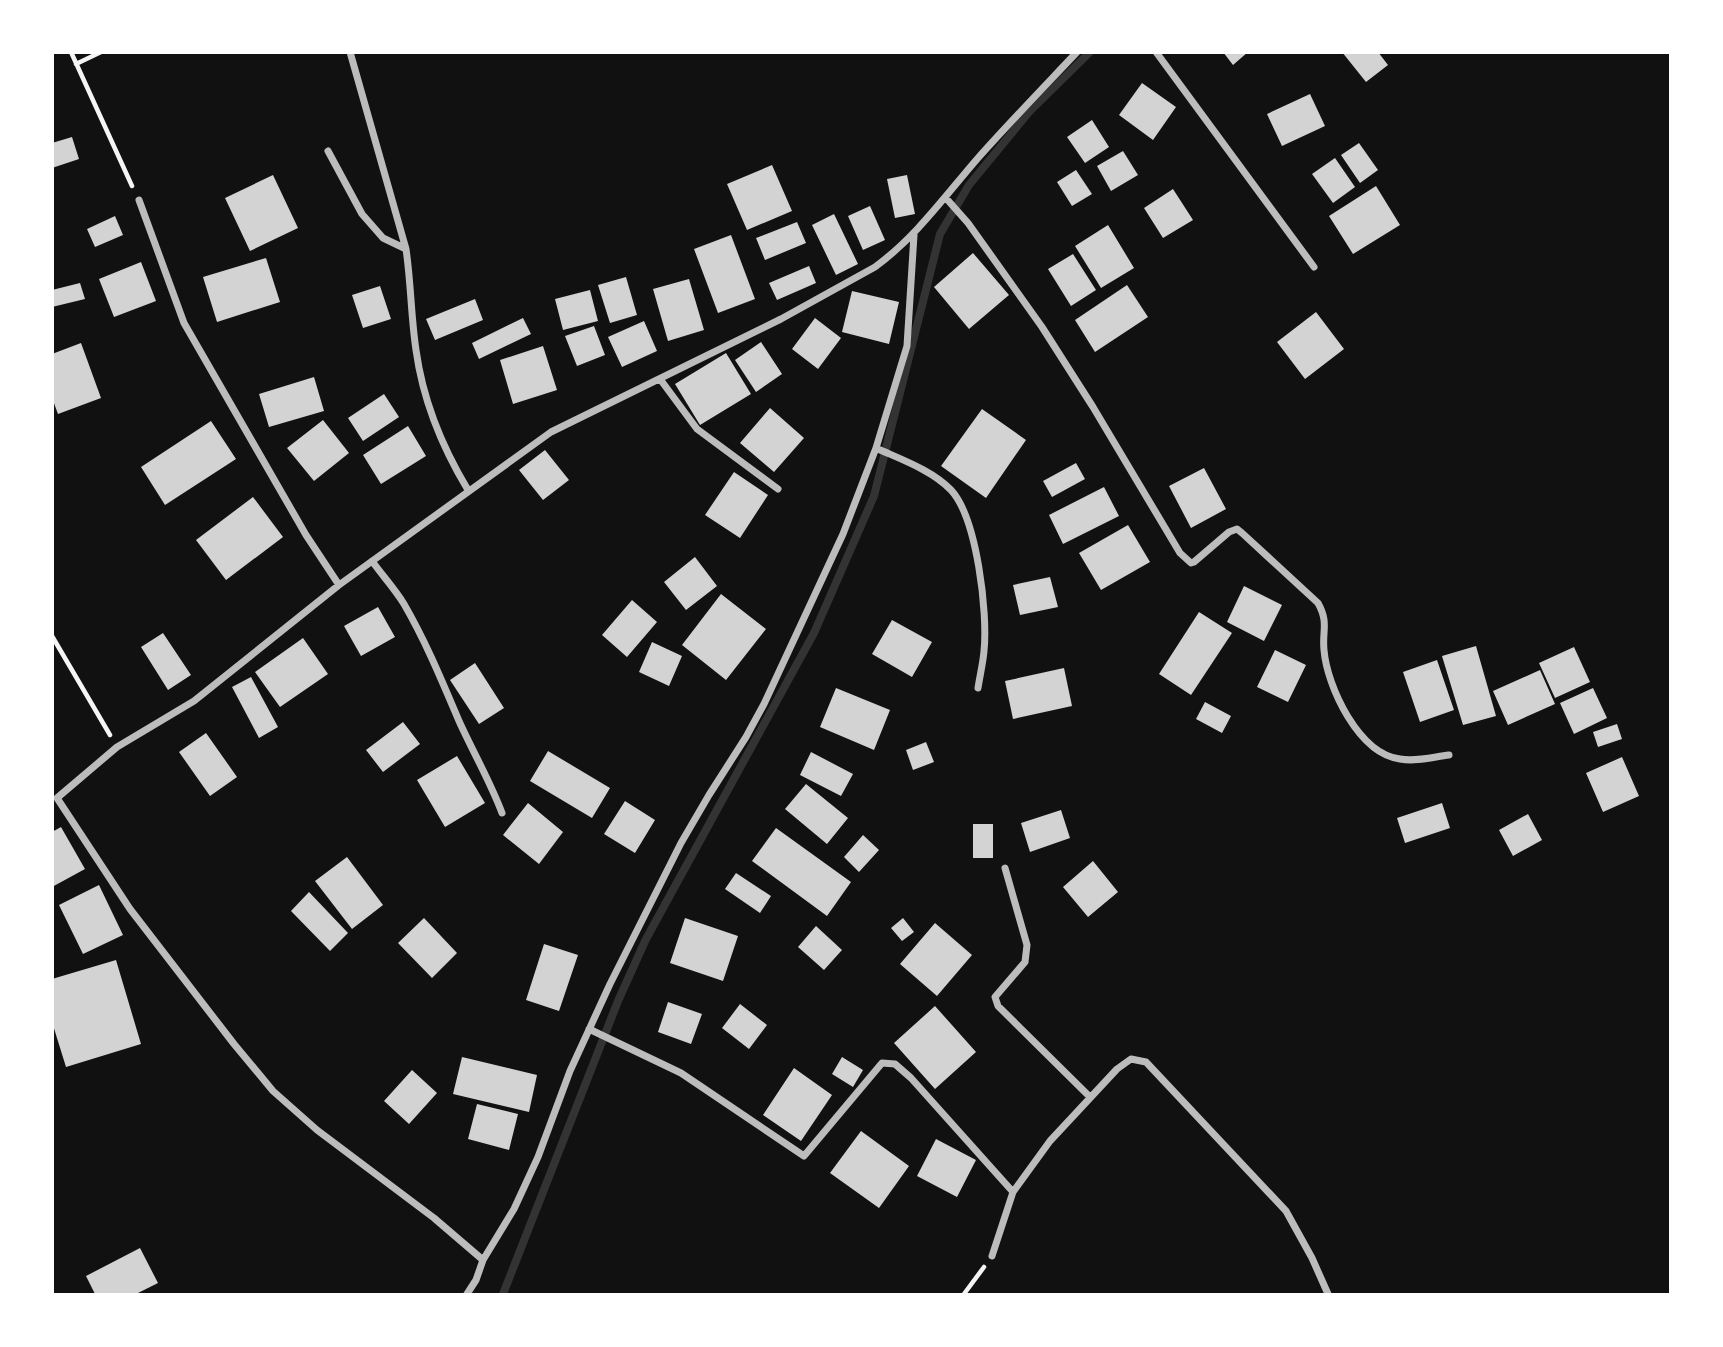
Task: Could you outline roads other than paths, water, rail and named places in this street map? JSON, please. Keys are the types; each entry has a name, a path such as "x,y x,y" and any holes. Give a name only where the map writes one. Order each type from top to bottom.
{"street":[{"path":"351,52 406,249 416,349 427,404 452,464 468,490"},
{"path":"483,1260 434,1218 317,1130 273,1091 130,909 54,797 117,747 194,701 339,585 551,432 781,319 876,267 915,234 978,159 1077,52"},
{"path":"1156,52 1314,267"},
{"path":"328,152 362,214 383,238 406,249"},
{"path":"945,197 1006,274 1093,407 1180,553 1191,563 1195,562 1229,532 1237,529 1318,603 1326,625 1323,649 1330,681 1348,718 1365,738 1385,755 1399,759 1415,760 1449,755"},
{"path":"139,200 184,323 306,535 339,585"},
{"path":"467,1294 476,1280 483,1260 514,1209 593,1031 681,844 747,737 843,534 876,448 907,346 915,234"},
{"path":"660,379 697,429 778,489"},
{"path":"876,448 931,475 951,491 964,515 975,546 981,579 984,649 978,688"},
{"path":"372,561 402,602 427,649 502,813"},
{"path":"1006,868 1027,945 1025,962 995,997 998,1006 1090,1097"},
{"path":"593,1031 681,1073 804,1156 882,1063 895,1064 911,1078 1013,1192"},
{"path":"992,1256 1013,1192 1050,1142 1117,1069 1131,1059 1146,1062 1286,1211 1328,1294"}],"waterway":[{"path":"503,1294 618,1001 646,939 814,633 874,496 940,234 969,185 1029,112 1090,52"}]}
